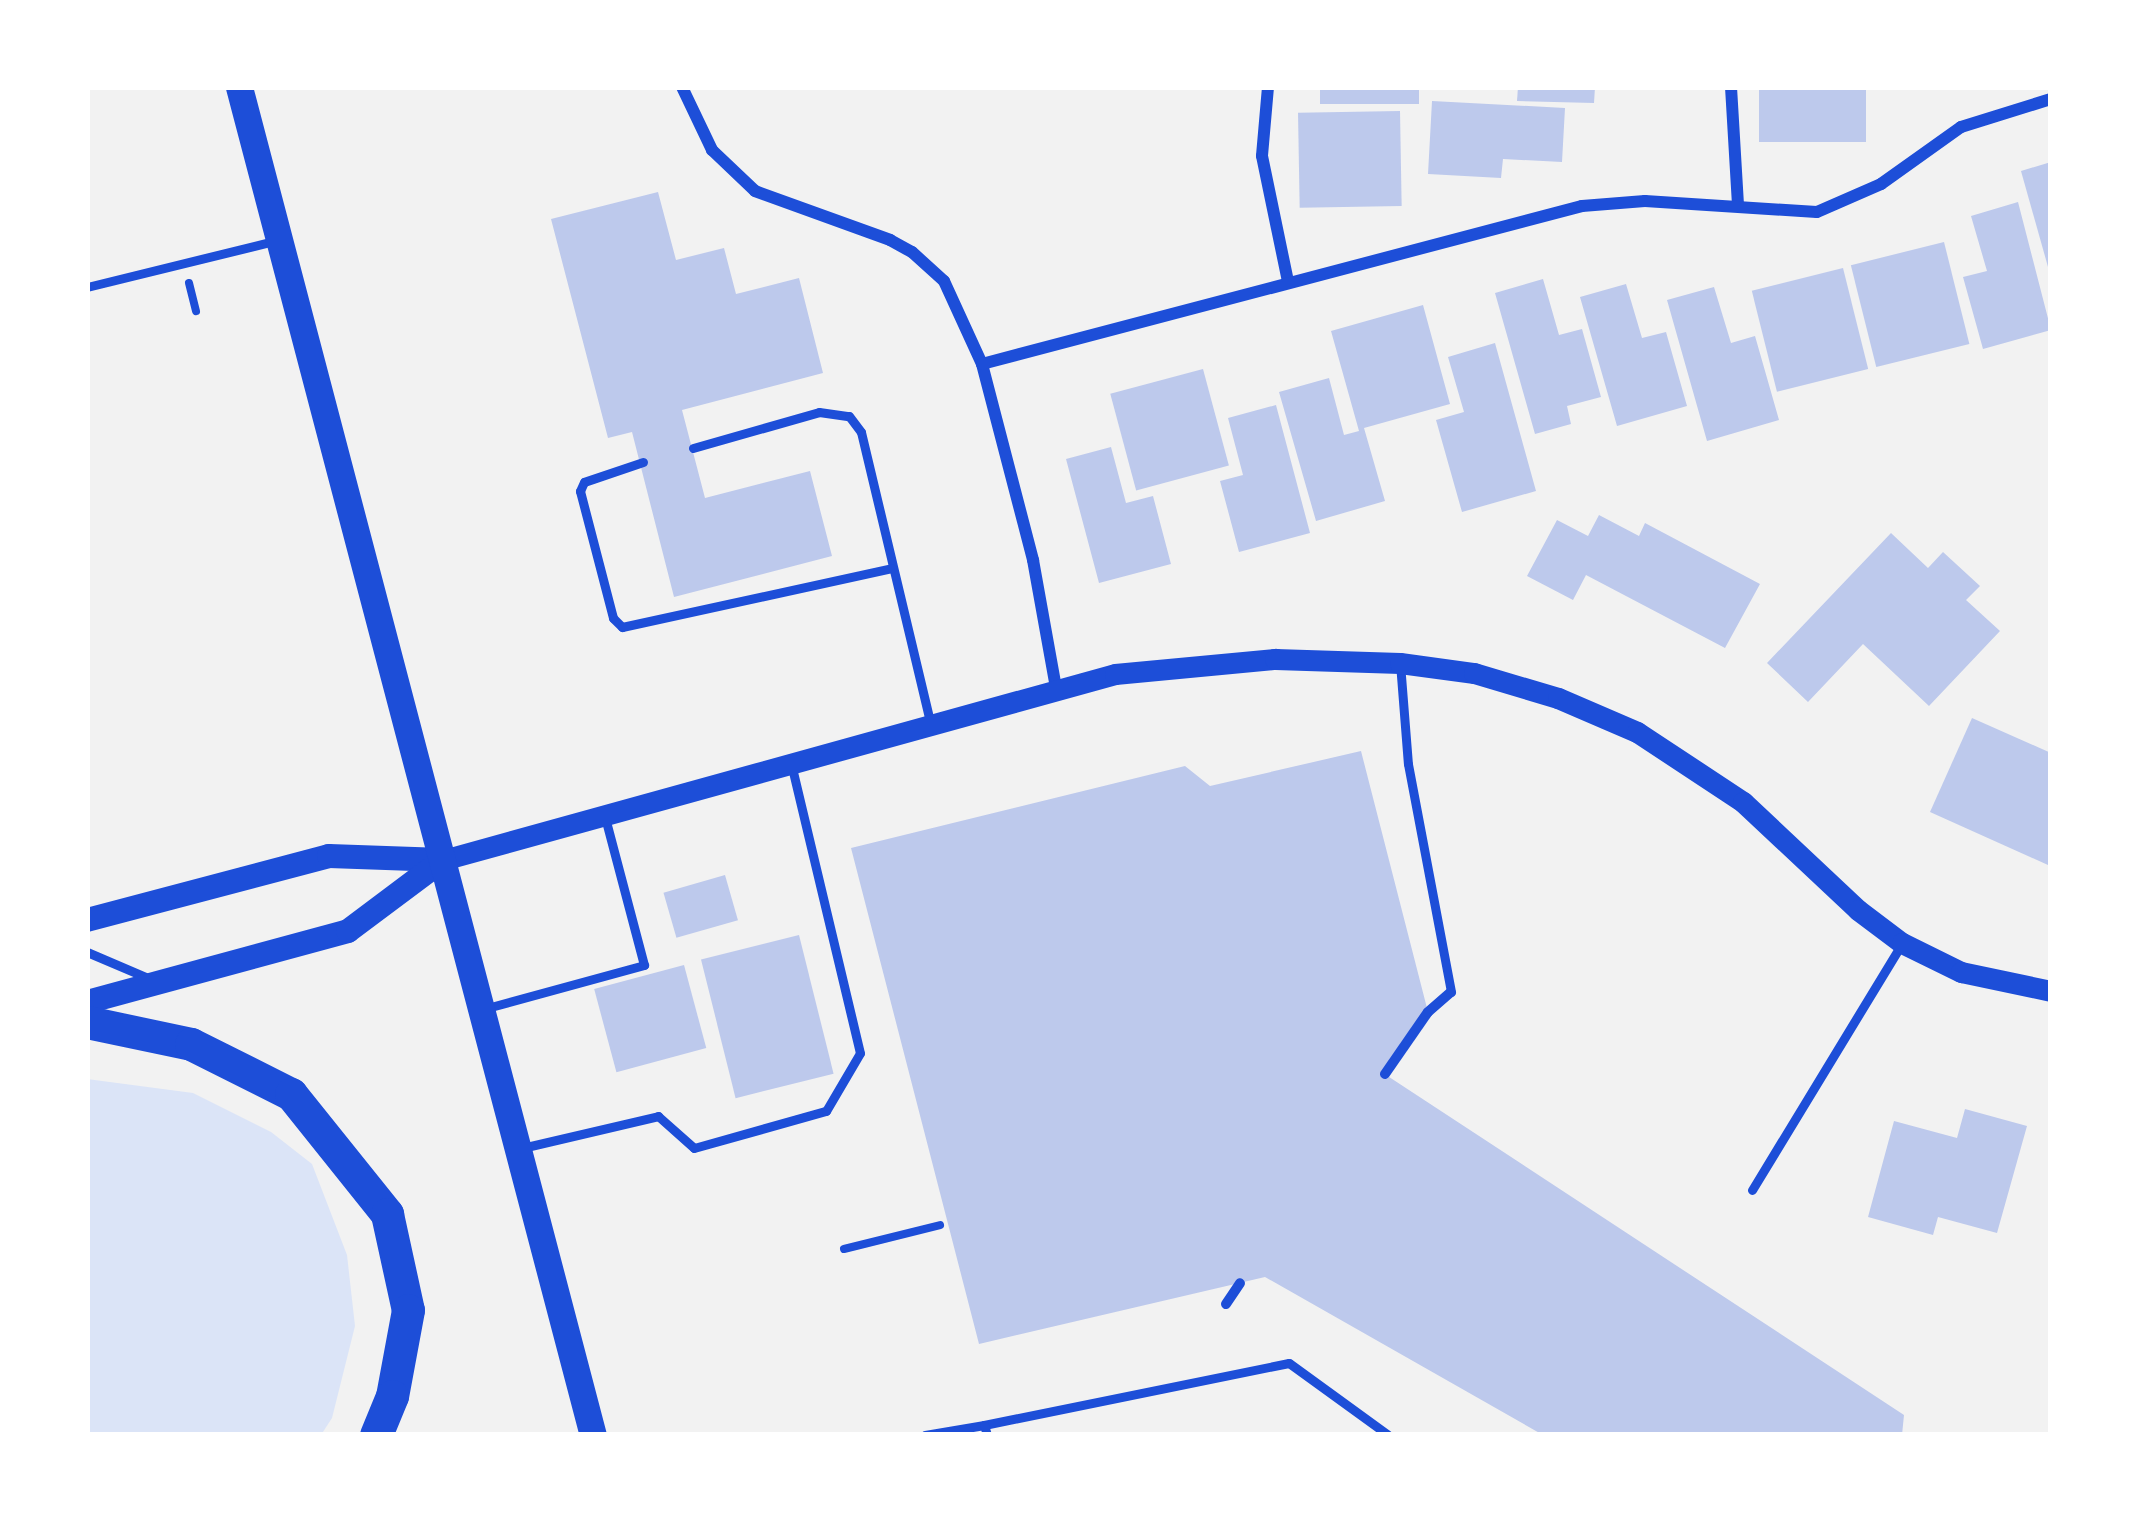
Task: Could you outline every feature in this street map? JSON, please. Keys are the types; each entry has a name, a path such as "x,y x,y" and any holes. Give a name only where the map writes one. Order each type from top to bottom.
{"highway":[{"path":"87,1022 191,1044 291,1094 387,1214 408,1310 392,1396 376,1435"}],"main road":[{"path":"238,87 593,1435"},
{"path":"87,920 329,856 443,860"},
{"path":"87,1002 348,932 443,860"}],"street":[{"path":"682,87 712,150 755,191 890,240 930,266 961,310 982,364 1033,560 1056,688"},
{"path":"1268,87 1262,157 1288,282"},
{"path":"1731,87 1738,204"},
{"path":"982,364 1582,206 1613,201 1738,204 1796,212 1838,206 1881,184 1961,128 2051,99"},
{"path":"443,860 1056,688 1220,662 1400,663 1474,673 1558,698 1637,732 1743,802 1858,910 1903,943 1961,972 2051,991"},
{"path":"1385,1074 1428,1012 1451,992"},
{"path":"1226,1304 1240,1283"}],"lane":[{"path":"87,287 279,240"},
{"path":"693,448 819,412 849,416 861,432 930,722"},
{"path":"643,462 584,482 581,510 613,618 622,626 892,568"},
{"path":"1400,663 1408,764 1451,992"},
{"path":"519,1149 658,1116 694,1148 826,1111 860,1053 790,762"},
{"path":"481,1010 644,965 604,814"},
{"path":"1752,1190 1903,943"},
{"path":"87,952 158,982"},
{"path":"925,1435 985,1430 1289,1363 1388,1435"}],"path":[{"path":"844,1249 940,1225"}],"shaded area":[{"path":"87,1079 193,1093 271,1132 312,1164 347,1255 355,1326 332,1418 321,1435 87,1435"}],"building":[{"path":"1320,87 1419,87 1419,104 1320,104"},
{"path":"1518,87 1595,87 1594,103 1517,101"},
{"path":"1759,87 1866,87 1866,142 1759,142"},
{"path":"1432,101 1565,108 1562,162 1503,159 1501,178 1428,174"},
{"path":"1400,111 1402,206 1300,208 1298,113"},
{"path":"2051,162 2051,274 2050,274 2021,171"},
{"path":"658,192 676,260 724,248 736,294 799,278 823,373 682,410 705,498 810,471 832,556 674,597 632,432 608,438 551,219"},
{"path":"2018,202 2051,330 1983,349 1963,277 1987,271 1971,216"},
{"path":"1944,242 1969,344 1876,367 1851,265"},
{"path":"1843,268 1868,369 1777,392 1752,291"},
{"path":"1543,279 1559,335 1582,329 1601,397 1567,406 1571,424 1535,434 1495,293"},
{"path":"1626,284 1642,338 1666,332 1687,406 1617,426 1580,297"},
{"path":"1714,287 1731,343 1755,336 1779,420 1707,441 1667,300"},
{"path":"1423,305 1450,404 1364,428 1385,501 1316,521 1279,392 1329,378 1344,435 1359,431 1331,331"},
{"path":"1495,343 1536,491 1462,512 1436,420 1464,412 1448,357"},
{"path":"1203,369 1229,466 1136,490 1110,394"},
{"path":"1276,405 1310,533 1239,552 1220,481 1243,475 1228,418"},
{"path":"1111,447 1126,503 1153,496 1171,564 1099,583 1066,459"},
{"path":"1599,515 1639,536 1645,523 1760,584 1725,648 1586,575 1573,600 1527,576 1557,520 1588,536"},
{"path":"1891,533 1928,568 1943,552 1980,586 1966,600 2000,631 1929,706 1863,644 1808,702 1767,663"},
{"path":"1972,718 2051,753 2048,865 1930,812"},
{"path":"1361,751 1428,1012 1383,1073 1904,1415 1902,1435 1543,1435 1265,1277 979,1344 851,848 1185,766 1210,786"},
{"path":"725,875 738,920 676,938 663,893"},
{"path":"799,935 834,1074 736,1098 701,959"},
{"path":"684,965 706,1048 616,1072 594,989"},
{"path":"1965,1109 2027,1126 1997,1233 1938,1217 1933,1235 1868,1217 1894,1121 1957,1138"}]}
